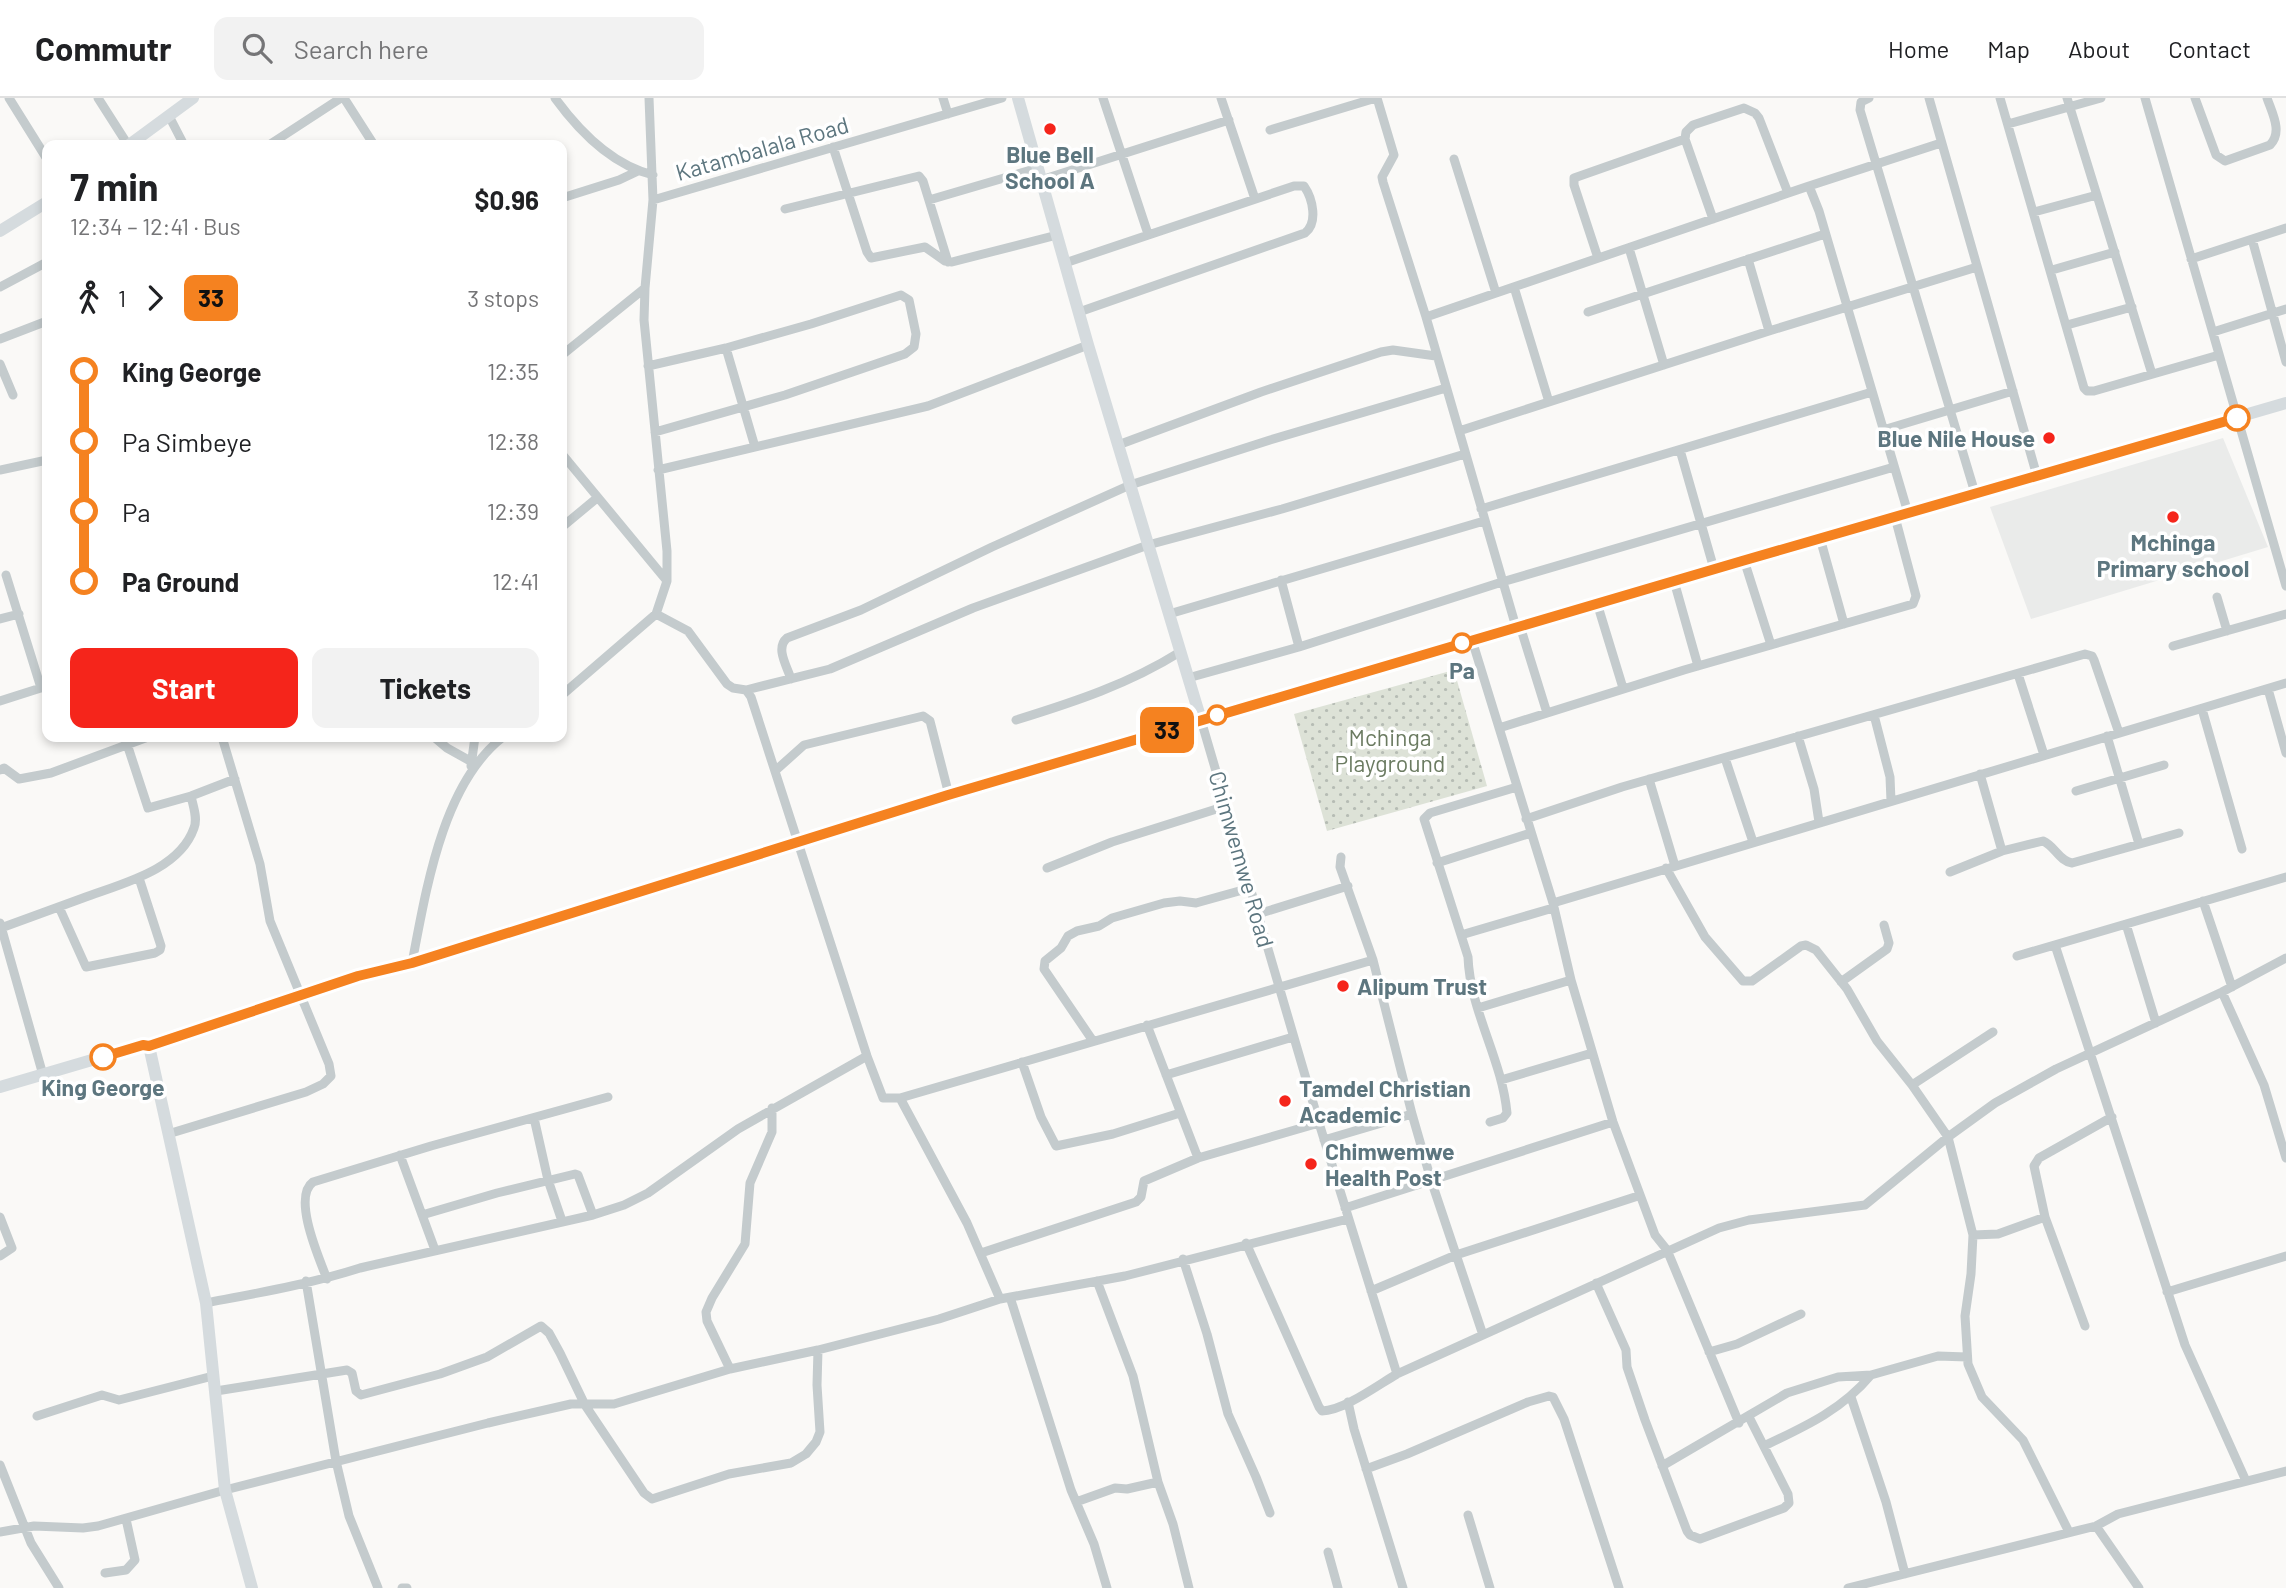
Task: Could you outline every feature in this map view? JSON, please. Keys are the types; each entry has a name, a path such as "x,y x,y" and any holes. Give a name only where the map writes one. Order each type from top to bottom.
{"street":[{"path":"9,98 42,151"},
{"path":"98,98 126,140"},
{"path":"136,140 193,98"},
{"path":"277,140 342,98 371,140"},
{"path":"555,98 584,131 617,160 653,175"},
{"path":"567,691 656,614 667,581 667,551 648,366 645,288 653,200 649,98"},
{"path":"943,98 948,114"},
{"name":"Katambalala Road","path":"653,200 1002,98"},
{"name":"Chimwemwe Road","path":"1018,98 1088,345 1293,1037 1397,1374"},
{"path":"1103,98 1149,234"},
{"path":"1222,98 1255,199"},
{"path":"1270,130 1377,98 1394,155 1382,177 1383,182 1426,317 1502,582 1547,713"},
{"path":"1870,98 1861,102 1860,110 1975,493"},
{"path":"1929,98 2037,476"},
{"path":"2000,98 2052,270 2082,383 2087,391 2219,355"},
{"path":"2008,124 2068,102 2101,98"},
{"path":"2146,98 2237,418 2282,554 2286,586"},
{"path":"2195,98 2216,155 2225,161 2270,145 2275,140 2277,131 2267,98"},
{"path":"2068,102 2152,374"},
{"path":"1713,219 1685,139 1689,127 1693,125 1744,108 1750,110 1762,125 1788,193"},
{"path":"169,116 181,140"},
{"path":"929,200 1122,154 1229,120"},
{"path":"1598,258 1574,178 1685,139"},
{"path":"1426,317 1941,143"},
{"path":"833,147 869,256 875,258 925,247 948,262 1057,235"},
{"path":"1454,159 1496,293"},
{"path":"567,196 638,171"},
{"path":"785,209 919,176 948,262"},
{"path":"1065,263 1294,186 1304,186 1308,193 1312,225 1310,230 1299,236 1079,312"},
{"path":"1499,728 1623,688 1916,601 1894,467 1809,186"},
{"path":"2034,212 2097,195"},
{"path":"0,231 42,205"},
{"path":"2191,259 2286,228"},
{"path":"1588,312 1825,234"},
{"path":"2252,239 2286,362"},
{"path":"1629,248 1664,365"},
{"path":"2052,270 2115,252"},
{"path":"1748,259 1769,331"},
{"path":"0,287 42,265"},
{"path":"1459,431 1913,285 1977,267"},
{"path":"1514,287 1549,402"},
{"path":"567,351 645,288"},
{"path":"648,366 726,348 904,295 909,300 916,334 916,341 910,351 785,395 655,432"},
{"path":"2067,325 2132,307"},
{"path":"2213,332 2286,309"},
{"path":"0,339 42,323"},
{"path":"659,470 928,406 1088,345"},
{"path":"726,348 755,447"},
{"path":"1118,445 1261,392 1381,352 1394,350 1436,356"},
{"path":"0,363 13,395"},
{"path":"791,679 781,648 783,641 788,638 861,610 1130,485 1446,388"},
{"path":"1883,430 2013,391"},
{"path":"1481,509 1872,392"},
{"path":"0,1087 146,1045 358,976 412,963 948,795 1674,580 2286,403"},
{"path":"1679,450 1714,569"},
{"path":"656,614 688,631 727,684 746,691 849,662 973,608 1148,545 1282,509 1465,454"},
{"path":"567,460 667,581"},
{"path":"0,470 42,461"},
{"path":"1188,678 1300,647 1502,582 1894,467"},
{"path":"567,523 597,498"},
{"path":"1169,614 1485,521"},
{"path":"1821,538 1844,624"},
{"path":"1744,560 1771,645"},
{"path":"6,575 42,681"},
{"path":"1281,580 1300,647"},
{"path":"1674,580 1698,666"},
{"path":"2217,597 2227,631"},
{"path":"1597,603 1623,688"},
{"path":"0,619 19,614"},
{"path":"2173,646 2286,614"},
{"path":"1472,640 1553,905 1571,980 1613,1122 1655,1235 1667,1250 1739,1423"},
{"path":"1016,720 1091,697 1143,674 1180,652"},
{"path":"1526,819 1649,779 2089,654 2094,660 2119,733"},
{"path":"2018,674 2045,755"},
{"path":"1461,935 1671,867 2286,683"},
{"path":"0,701 42,688"},
{"path":"2268,689 2286,753"},
{"path":"746,691 751,697 882,1097 900,1098 1373,960"},
{"path":"2202,709 2242,849"},
{"path":"1874,715 1890,777 1891,801"},
{"path":"775,771 804,745 923,716 930,720 948,795"},
{"path":"1798,736 1814,789 1819,822"},
{"path":"2107,736 2139,844"},
{"path":"0,770 4,768 21,779 57,771 133,742"},
{"path":"169,1134 306,1092 331,1076 329,1064 270,921 260,863 224,742"},
{"path":"440,742 471,762"},
{"path":"470,775 474,742"},
{"path":"412,963 433,862 441,837 470,775 497,742"},
{"path":"127,744 148,808 191,796 235,779"},
{"path":"1725,758 1753,842"},
{"path":"2076,791 2164,765"},
{"path":"1980,774 2002,851"},
{"path":"1649,779 1671,867 1705,937 1743,981 1752,981 1797,948 1806,945 1816,950 1841,982 1882,1049 1912,1085 1948,1137 1973,1235 1965,1316 1967,1357 1978,1391 2020,1434 2069,1532"},
{"path":"1490,1122 1505,1117 1507,1113 1500,1080 1468,978 1468,957 1424,823 1427,814 1517,787"},
{"path":"43,1075 1,925 139,878 161,866 191,834 196,819 191,796"},
{"path":"1047,869 1102,846 1226,806"},
{"path":"1437,863 1531,833"},
{"path":"1950,872 2002,851 2043,841 2051,845 2064,860 2072,863 2179,833"},
{"path":"1341,857 1340,867 1373,960 1431,1180 1483,1335"},
{"path":"2017,956 2286,877"},
{"path":"59,907 85,967 155,953 161,946 139,878"},
{"path":"1258,914 1348,886"},
{"path":"1093,1041 1044,969 1045,961 1061,948 1068,936 1099,926 1112,918 1164,903 1196,903 1250,888"},
{"path":"2203,901 2232,987"},
{"path":"2126,923 2156,1023"},
{"path":"1841,982 1887,949 1889,943 1884,925"},
{"path":"2055,945 2185,1345 2246,1481"},
{"path":"1246,1243 1320,1410 1328,1411 1397,1374 1667,1250 1733,1223 1865,1205 1948,1137 1995,1104 2091,1052 2222,992 2286,958"},
{"path":"1478,1008 1571,980"},
{"path":"2222,992 2264,1084 2286,1158"},
{"path":"1147,1025 1198,1158"},
{"path":"1912,1085 1993,1032"},
{"path":"1166,1075 1293,1037"},
{"path":"146,1045 169,1134 206,1303 225,1490 251,1588"},
{"path":"1500,1080 1592,1053"},
{"path":"206,1303 306,1281 327,1279 360,1268 593,1215 624,1205 648,1192 731,1133 867,1056"},
{"path":"1022,1062 1041,1117 1056,1146 1113,1134 1180,1113"},
{"path":"327,1279 308,1222 304,1199 306,1188 320,1179 608,1097"},
{"path":"900,1098 1005,1298 1076,1502 1094,1544 1107,1588"},
{"path":"730,1369 707,1321 706,1312 746,1242 750,1186 772,1132 772,1108"},
{"path":"1324,1140 1412,1114"},
{"path":"2085,1326 2045,1217 2034,1173 2036,1162 2112,1117"},
{"path":"534,1118 548,1180 562,1222"},
{"path":"1345,1208 1613,1122"},
{"path":"981,1254 1136,1202 1141,1197 1144,1181 1198,1158 1319,1123"},
{"path":"400,1156 435,1250"},
{"path":"422,1215 577,1174 593,1215"},
{"path":"1371,1291 1457,1255 1639,1196"},
{"path":"0,1217 12,1248 0,1256"},
{"path":"1973,1235 1998,1234 2045,1217"},
{"path":"0,1532 26,1527 83,1528 125,1519 336,1461 555,1407 571,1404 605,1405 626,1401 730,1369 939,1319 1005,1298 1097,1282 1348,1219"},
{"path":"2167,1292 2286,1256"},
{"path":"1183,1259 1228,1414 1270,1513"},
{"path":"306,1281 336,1461 349,1516 378,1588"},
{"path":"1097,1282 1133,1376 1158,1482 1173,1524 1189,1588"},
{"path":"1597,1283 1626,1350 1627,1367 1690,1535 1700,1539 1790,1503 1749,1417"},
{"path":"1709,1352 1737,1344 1801,1314"},
{"path":"216,1391 345,1370 351,1371 356,1391 361,1395 440,1374 488,1357 541,1326 549,1333 585,1405 644,1493 648,1498 654,1499 729,1474 791,1463 806,1454 820,1432 818,1350"},
{"path":"1662,1466 1787,1394 1838,1377 1871,1375 1938,1356 1967,1357"},
{"path":"1764,1446 1818,1420 1851,1397 1871,1375"},
{"path":"37,1416 102,1395 119,1400 213,1376"},
{"path":"1366,1469 1418,1450 1528,1402 1553,1397 1564,1419 1619,1588"},
{"path":"1851,1397 1886,1502 1905,1574"},
{"path":"1348,1402 1403,1588"},
{"path":"0,1465 31,1543 59,1588"},
{"path":"1848,1588 2096,1526 2118,1514 2286,1471"},
{"path":"1076,1502 1115,1488 1127,1489 1158,1482"},
{"path":"1468,1515 1490,1588"},
{"path":"105,1573 126,1570 135,1559 125,1519"},
{"path":"2096,1526 2139,1588"},
{"path":"1328,1552 1338,1588"}],"shaded area":[{"path":"2223,438 2268,547 2031,619 1990,507"}],"green space":[{"name":"Mchinga Playground","path":"1454,670 1487,786 1327,831 1294,714"}],"bus line":[{"name":"33","path":"103,1057 143,1045 149,1046 358,976 412,963 948,795 2237,418"}],"place":[{"name":"Blue Bell School A","path":"1050,129"},
{"name":"Blue Nile House","path":"2049,438"},
{"name":"Mchinga Primary school","path":"2173,517"},
{"name":"Pa","path":"1462,643"},
{"name":"Alipum Trust","path":"1343,986"},
{"name":"King George","path":"103,1057"},
{"name":"Tamdel Christian Academic","path":"1285,1101"},
{"name":"Chimwemwe Health Post","path":"1311,1164"}]}
